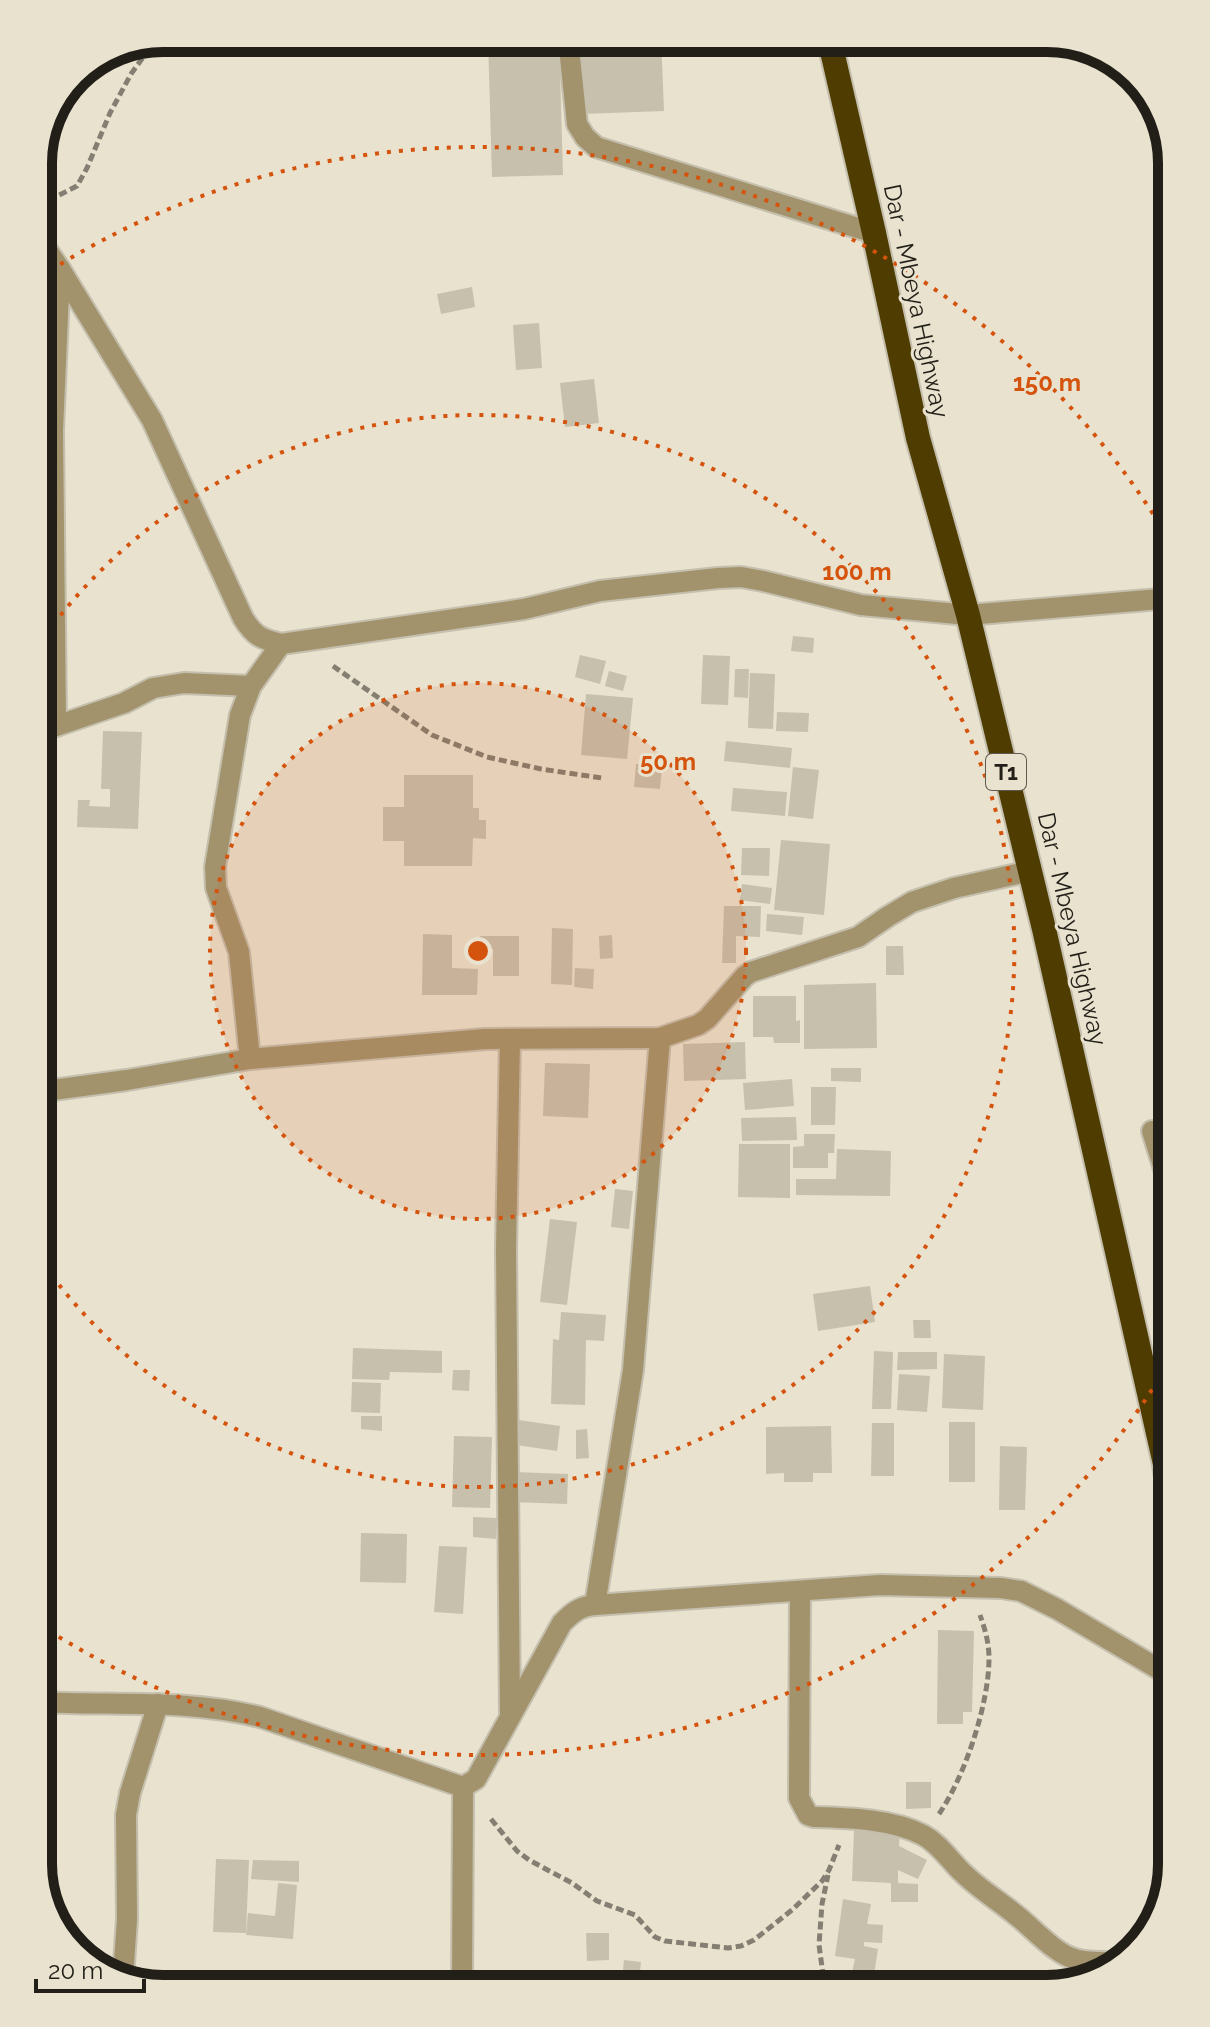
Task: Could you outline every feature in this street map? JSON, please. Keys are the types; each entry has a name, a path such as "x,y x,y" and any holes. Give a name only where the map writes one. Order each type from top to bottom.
{"highway":[{"name":"Dar - Mbeya Highway","path":"832,52 918,438 968,615 1030,871 1158,1432"}],"street":[{"path":"569,52 577,124 596,147 874,233"},
{"path":"52,257 152,420 243,618 256,636 289,643 524,609 600,591 741,577 861,605 968,615 1158,599"},
{"path":"52,480 60,269"},
{"path":"250,1059 239,952 216,888 215,867 240,715 251,686 289,643"},
{"path":"52,725 124,703 153,688 184,683 251,686"},
{"path":"52,1090 250,1059 485,1039 660,1038 707,1019 751,972 858,937 912,902 954,888 1030,871"},
{"path":"595,1605 633,1370 660,1038"},
{"path":"510,1039 506,1265 510,1718"},
{"path":"1152,1131 1158,1150"},
{"path":"463,1787 476,1779 562,1623 573,1612 586,1606 880,1585 1001,1588 1021,1591 1057,1609 1158,1669"},
{"path":"800,1591 799,1798 808,1815 852,1819 923,1835 940,1847 977,1886 1059,1951 1073,1959 1101,1961"},
{"path":"52,1702 158,1704 238,1711 463,1787"},
{"path":"124,1968 127,1919 126,1815 132,1785 158,1704"},
{"path":"462,1975 463,1787"}],"path":[{"path":"52,199 77,186 110,113 146,53"},
{"path":"289,643 347,675 432,735 487,757 602,778"},
{"path":"923,1835 945,1804 966,1765 986,1688 988,1642 971,1587"},
{"path":"463,1787 517,1851 597,1901 635,1915 655,1937 665,1941 728,1948 741,1946 754,1940 792,1910 829,1870"},
{"path":"823,1975 819,1945 822,1904 829,1870 852,1819"}],"building":[{"path":"488,52 559,52 563,175 492,177"},
{"path":"580,52 662,52 664,111 582,114"},
{"path":"472,287 475,307 441,314 437,294"},
{"path":"539,323 542,368 516,370 513,325"},
{"path":"594,379 599,423 565,427 560,383"},
{"path":"793,636 814,638 813,653 791,651"},
{"path":"580,655 606,661 600,684 575,677"},
{"path":"703,655 730,656 728,705 701,704"},
{"path":"735,669 749,669 748,698 734,697"},
{"path":"609,671 627,676 623,691 605,686"},
{"path":"750,673 775,674 773,729 748,728"},
{"path":"586,694 633,698 627,759 581,755"},
{"path":"777,712 809,713 808,732 776,731"},
{"path":"103,731 142,732 138,829 77,827 78,800 90,800 89,806 110,807 110,789 101,789"},
{"path":"726,741 792,748 790,768 724,761"},
{"path":"636,764 662,766 660,789 634,787"},
{"path":"793,767 819,770 813,819 788,816"},
{"path":"404,775 473,775 473,808 479,808 479,820 486,820 486,839 473,838 472,866 404,866 404,841 383,841 383,807 404,807"},
{"path":"733,788 787,792 785,816 731,811"},
{"path":"781,840 830,844 824,915 774,910"},
{"path":"742,848 770,848 769,876 741,875"},
{"path":"742,884 772,888 770,904 740,900"},
{"path":"724,906 761,906 760,937 736,936 736,963 722,963"},
{"path":"767,914 804,917 802,935 766,931"},
{"path":"552,928 573,929 572,985 551,984"},
{"path":"423,934 452,935 452,968 478,969 477,995 422,995"},
{"path":"612,935 613,958 600,959 599,936"},
{"path":"480,936 519,936 519,976 493,976 493,949 480,949"},
{"path":"886,946 903,946 904,975 886,975"},
{"path":"575,968 594,969 593,989 574,987"},
{"path":"876,983 877,1048 804,1049 804,985"},
{"path":"753,996 796,996 800,1043 774,1043 773,1037 753,1037"},
{"path":"745,1042 746,1079 684,1081 683,1044"},
{"path":"545,1063 590,1064 588,1118 543,1116"},
{"path":"831,1068 861,1068 861,1082 831,1081"},
{"path":"792,1079 794,1106 745,1110 743,1083"},
{"path":"811,1087 836,1087 835,1125 811,1125"},
{"path":"796,1117 797,1140 742,1141 741,1118"},
{"path":"804,1134 835,1134 834,1153 828,1153 828,1168 793,1168 793,1147 804,1146"},
{"path":"739,1144 790,1144 790,1198 738,1197"},
{"path":"837,1149 891,1151 890,1196 796,1195 796,1179 836,1179"},
{"path":"615,1189 633,1191 629,1229 611,1227"},
{"path":"550,1219 577,1222 567,1305 540,1302"},
{"path":"870,1286 875,1322 818,1331 813,1294"},
{"path":"561,1312 606,1315 604,1341 586,1340 585,1405 551,1404 553,1339 559,1340"},
{"path":"913,1320 930,1320 931,1338 914,1338"},
{"path":"353,1348 442,1351 442,1373 390,1372 389,1380 352,1379"},
{"path":"874,1351 893,1352 891,1409 872,1409"},
{"path":"898,1352 937,1352 937,1369 897,1370"},
{"path":"944,1354 985,1356 983,1410 942,1408"},
{"path":"453,1370 470,1370 469,1391 452,1390"},
{"path":"899,1374 930,1376 927,1412 897,1410"},
{"path":"352,1382 381,1383 380,1413 351,1412"},
{"path":"361,1416 382,1416 382,1431 361,1429"},
{"path":"519,1420 560,1426 557,1451 516,1445"},
{"path":"949,1422 975,1422 975,1482 949,1482"},
{"path":"872,1423 894,1423 894,1476 871,1476"},
{"path":"831,1426 832,1473 813,1473 813,1482 784,1482 784,1473 766,1474 766,1427"},
{"path":"587,1429 589,1458 576,1459 576,1430"},
{"path":"454,1436 492,1437 490,1508 452,1507"},
{"path":"1000,1446 1027,1447 1025,1510 999,1510"},
{"path":"514,1472 568,1474 567,1504 512,1502"},
{"path":"473,1517 497,1518 496,1539 473,1537"},
{"path":"361,1533 407,1534 406,1583 360,1582"},
{"path":"439,1546 467,1547 463,1614 434,1612"},
{"path":"938,1630 974,1631 972,1712 963,1712 963,1724 937,1724"},
{"path":"906,1782 931,1782 931,1808 906,1809"},
{"path":"854,1830 900,1832 899,1846 927,1860 918,1879 898,1870 898,1883 918,1884 918,1902 891,1902 891,1883 852,1881"},
{"path":"216,1859 249,1860 246,1933 213,1932"},
{"path":"253,1860 299,1861 299,1882 251,1879"},
{"path":"278,1883 297,1885 293,1939 246,1935 248,1913 275,1916"},
{"path":"843,1899 871,1904 867,1924 883,1925 882,1943 864,1942 864,1946 878,1949 874,1975 851,1975 855,1959 835,1956"},
{"path":"586,1933 609,1933 609,1960 587,1961"},
{"path":"624,1960 641,1962 640,1975 622,1975"}]}
